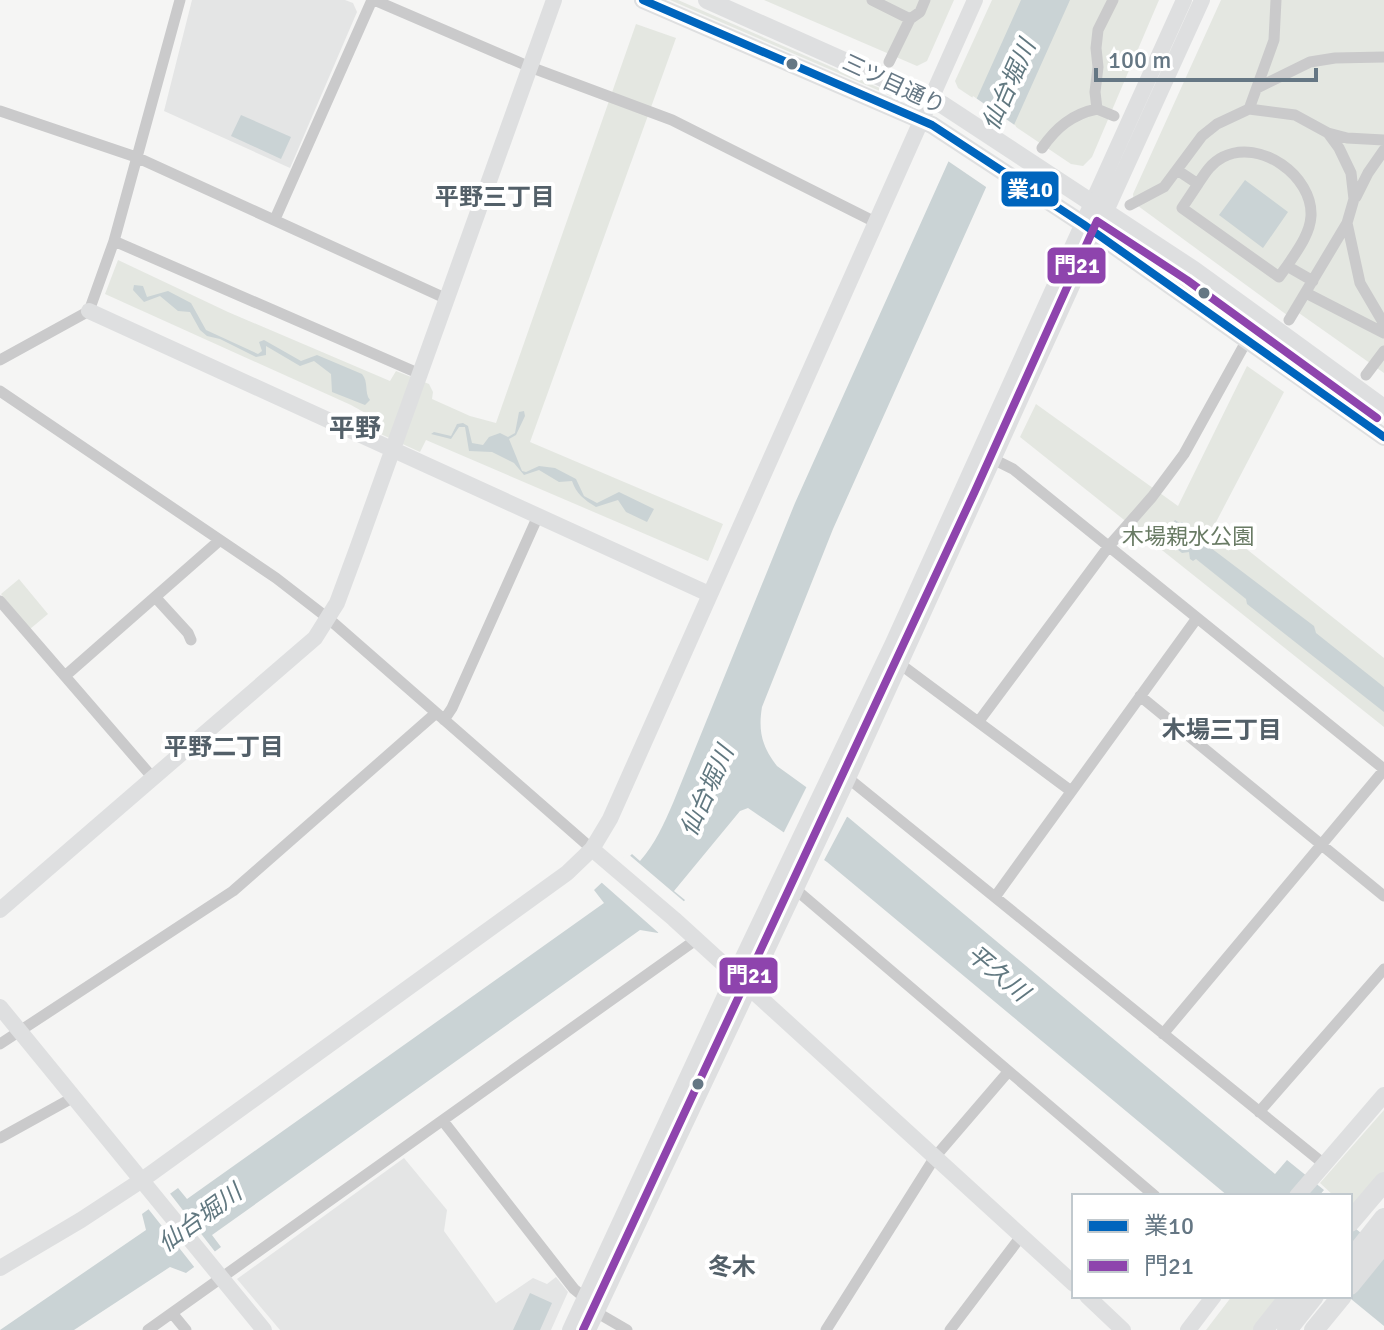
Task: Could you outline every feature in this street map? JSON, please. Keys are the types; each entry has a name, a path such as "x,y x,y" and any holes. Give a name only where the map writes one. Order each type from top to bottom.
{"highway":[{"path":"1352,1220 1384,1182"},
{"path":"1352,1249 1384,1209"},
{"path":"1352,1258 1384,1218"},
{"path":"1352,1283 1384,1243"},
{"path":"1263,1330 1288,1298"},
{"path":"1287,1330 1312,1298"},
{"path":"1295,1330 1320,1298"},
{"path":"1314,1330 1340,1298"}],"main road":[{"name":"三ツ目通り","path":"643,0 926,122 1089,228 1384,437"},
{"name":"三ツ目通り","path":"707,0 937,101 1194,270 1384,408"}],"street":[{"path":"0,360 89,311 114,241 180,0"},
{"path":"275,219 373,0 530,67 654,113 875,222"},
{"path":"0,910 315,638 329,619 554,0"},
{"path":"872,0 910,19"},
{"path":"889,62 910,19 920,12 925,0"},
{"path":"0,1268 142,1180 567,873 592,849 610,819 875,222 937,101 975,0"},
{"path":"1097,109 1098,30 1113,0"},
{"path":"1099,207 1184,0"},
{"path":"570,1330 735,974 1089,228 1202,0"},
{"path":"1249,109 1274,40 1276,0"},
{"path":"1257,88 1310,62 1384,57"},
{"path":"1042,148 1070,118 1097,109 1114,116"},
{"path":"1130,205 1164,187 1202,136 1217,124 1249,109 1295,115 1328,133 1347,138 1384,140"},
{"path":"0,111 136,157 447,299"},
{"path":"1328,133 1351,173 1354,199"},
{"path":"1289,320 1347,223 1354,199 1384,150"},
{"path":"1246,153 1277,162 1301,181 1310,199 1311,218 1304,240 1279,277 1182,208 1198,184 1209,167 1225,156 1246,153"},
{"path":"1177,170 1198,184"},
{"path":"1347,223 1360,283 1384,324"},
{"path":"588,1330 900,664 993,459 1089,228"},
{"path":"114,241 420,374"},
{"path":"1287,266 1313,281"},
{"path":"1306,293 1384,333"},
{"path":"89,311 709,594"},
{"path":"979,721 1109,546 1184,454 1247,340"},
{"path":"1366,375 1384,351"},
{"path":"0,391 220,540 329,619 697,939 1072,1282"},
{"path":"993,459 1013,469 1384,770 1163,1034"},
{"path":"0,1044 233,891 440,717 458,694 538,516"},
{"path":"65,676 220,540"},
{"path":"156,598 191,640"},
{"path":"3,609 153,778"},
{"path":"995,897 1197,618"},
{"path":"900,664 1071,791"},
{"path":"1140,696 1384,896"},
{"path":"848,778 1324,1164"},
{"path":"794,888 1153,1194"},
{"path":"148,1330 697,939"},
{"path":"1259,1112 1384,969"},
{"path":"0,1007 264,1330"},
{"path":"826,1330 935,1157 1008,1072"},
{"path":"1299,1194 1384,1095"},
{"path":"0,1138 74,1097"},
{"path":"443,1121 574,1289 585,1298"},
{"path":"950,1330 1022,1235"},
{"path":"1089,1298 1123,1330"},
{"path":"1188,1330 1212,1298"},
{"path":"596,1312 627,1330"},
{"path":"172,1313 186,1330"}],"shaded area":[{"path":"192,0 345,0 353,3 357,12 290,168 164,111"},
{"path":"404,1158 447,1210 444,1231 496,1303 533,1278 547,1284 556,1277 568,1292 551,1330 280,1330 237,1279"}],"green space":[{"path":"670,0 678,0 898,96 896,98"},
{"path":"764,0 954,0 927,61 917,66"},
{"path":"992,0 1159,0 1092,157 1083,166 1071,164 958,88 955,81"},
{"path":"1221,0 1384,0 1384,373 1296,311 1291,318 1134,203 1133,194"},
{"path":"636,24 676,38 530,442 723,524 708,561 426,440 420,452 372,430 376,419 351,405 105,294 118,260 228,312 390,381 396,371 429,384 432,399 470,416 496,423"},
{"path":"1188,279 1368,407 1368,412 1263,338"},
{"name":"木場親水公園","path":"1247,366 1284,392 1215,524 1384,658 1384,727 1020,437 1036,404 1178,506"},
{"path":"19,579 48,614 30,629 1,594"},
{"path":"1384,1110 1384,1175 1352,1208 1352,1194 1332,1194 1320,1183"},
{"path":"1230,1298 1282,1298 1256,1330 1206,1330"}],"water":[{"path":"1021,0 1070,0 833,529 762,707 762,738 777,766 849,818 1275,1174 1287,1160 1324,1190 1321,1194 1226,1194 827,862 748,808 740,811 674,891 685,900 658,933 640,930 212,1235 221,1247 186,1273 170,1267 74,1330 0,1330 146,1230 142,1214 178,1188 187,1199 604,903 594,890 632,854 640,861 659,834 670,811 795,503"},
{"path":"241,115 291,137 281,159 231,136"},
{"path":"1245,180 1288,212 1263,248 1219,215"},
{"path":"134,285 143,286 147,297 168,291 191,303 206,330 258,354 262,351 259,342 264,340 301,361 317,355 362,374 370,400 365,405 332,392 331,374 314,361 300,366 266,346 266,355 256,357 207,336 190,312 178,311 160,296 144,302 133,290"},
{"path":"524,411 525,416 516,435 509,439 522,471 539,466 555,468 576,479 584,496 597,503 619,492 654,509 647,522 626,512 618,500 596,507 581,496 572,481 559,482 539,470 524,475 514,463 492,452 469,451 465,427 459,427 451,439 431,434 451,436 457,424 463,423 468,426 472,443 483,445 489,437 500,433 508,437 515,433 519,412"},
{"path":"1175,520 1182,522 1197,534 1198,539 1201,537 1211,548 1314,626 1316,633 1384,687 1384,712 1247,604 1246,599 1196,559 1190,559 1189,552 1182,553 1162,537"},
{"path":"1352,1226 1384,1252 1384,1326 1351,1299"},
{"path":"530,1293 552,1303 540,1330 513,1330"}],"pier":[{"path":"973,96 1016,126 989,189 945,159"},
{"path":"808,784 849,813 822,864 782,836"},
{"path":"627,853 687,904 661,935 601,882"},
{"path":"168,1191 216,1253 195,1268 146,1206"}],"transit line":[{"name":"業10","path":"643,0 932,125 1083,224 1384,437"},
{"name":"門21","path":"583,1330 975,491 1097,221 1187,280 1377,418"}],"district":[{"name":"平野三丁目","path":"495,197"},
{"name":"平野","path":"355,429"},
{"name":"木場三丁目","path":"1222,730"},
{"name":"平野二丁目","path":"224,747"},
{"name":"冬木","path":"732,1267"}],"water label":[{"name":"仙台堀川","path":"1009,85"},
{"name":"仙台堀川","path":"707,791"},
{"name":"平久川","path":"998,973"},
{"name":"仙台堀川","path":"200,1218"}]}
